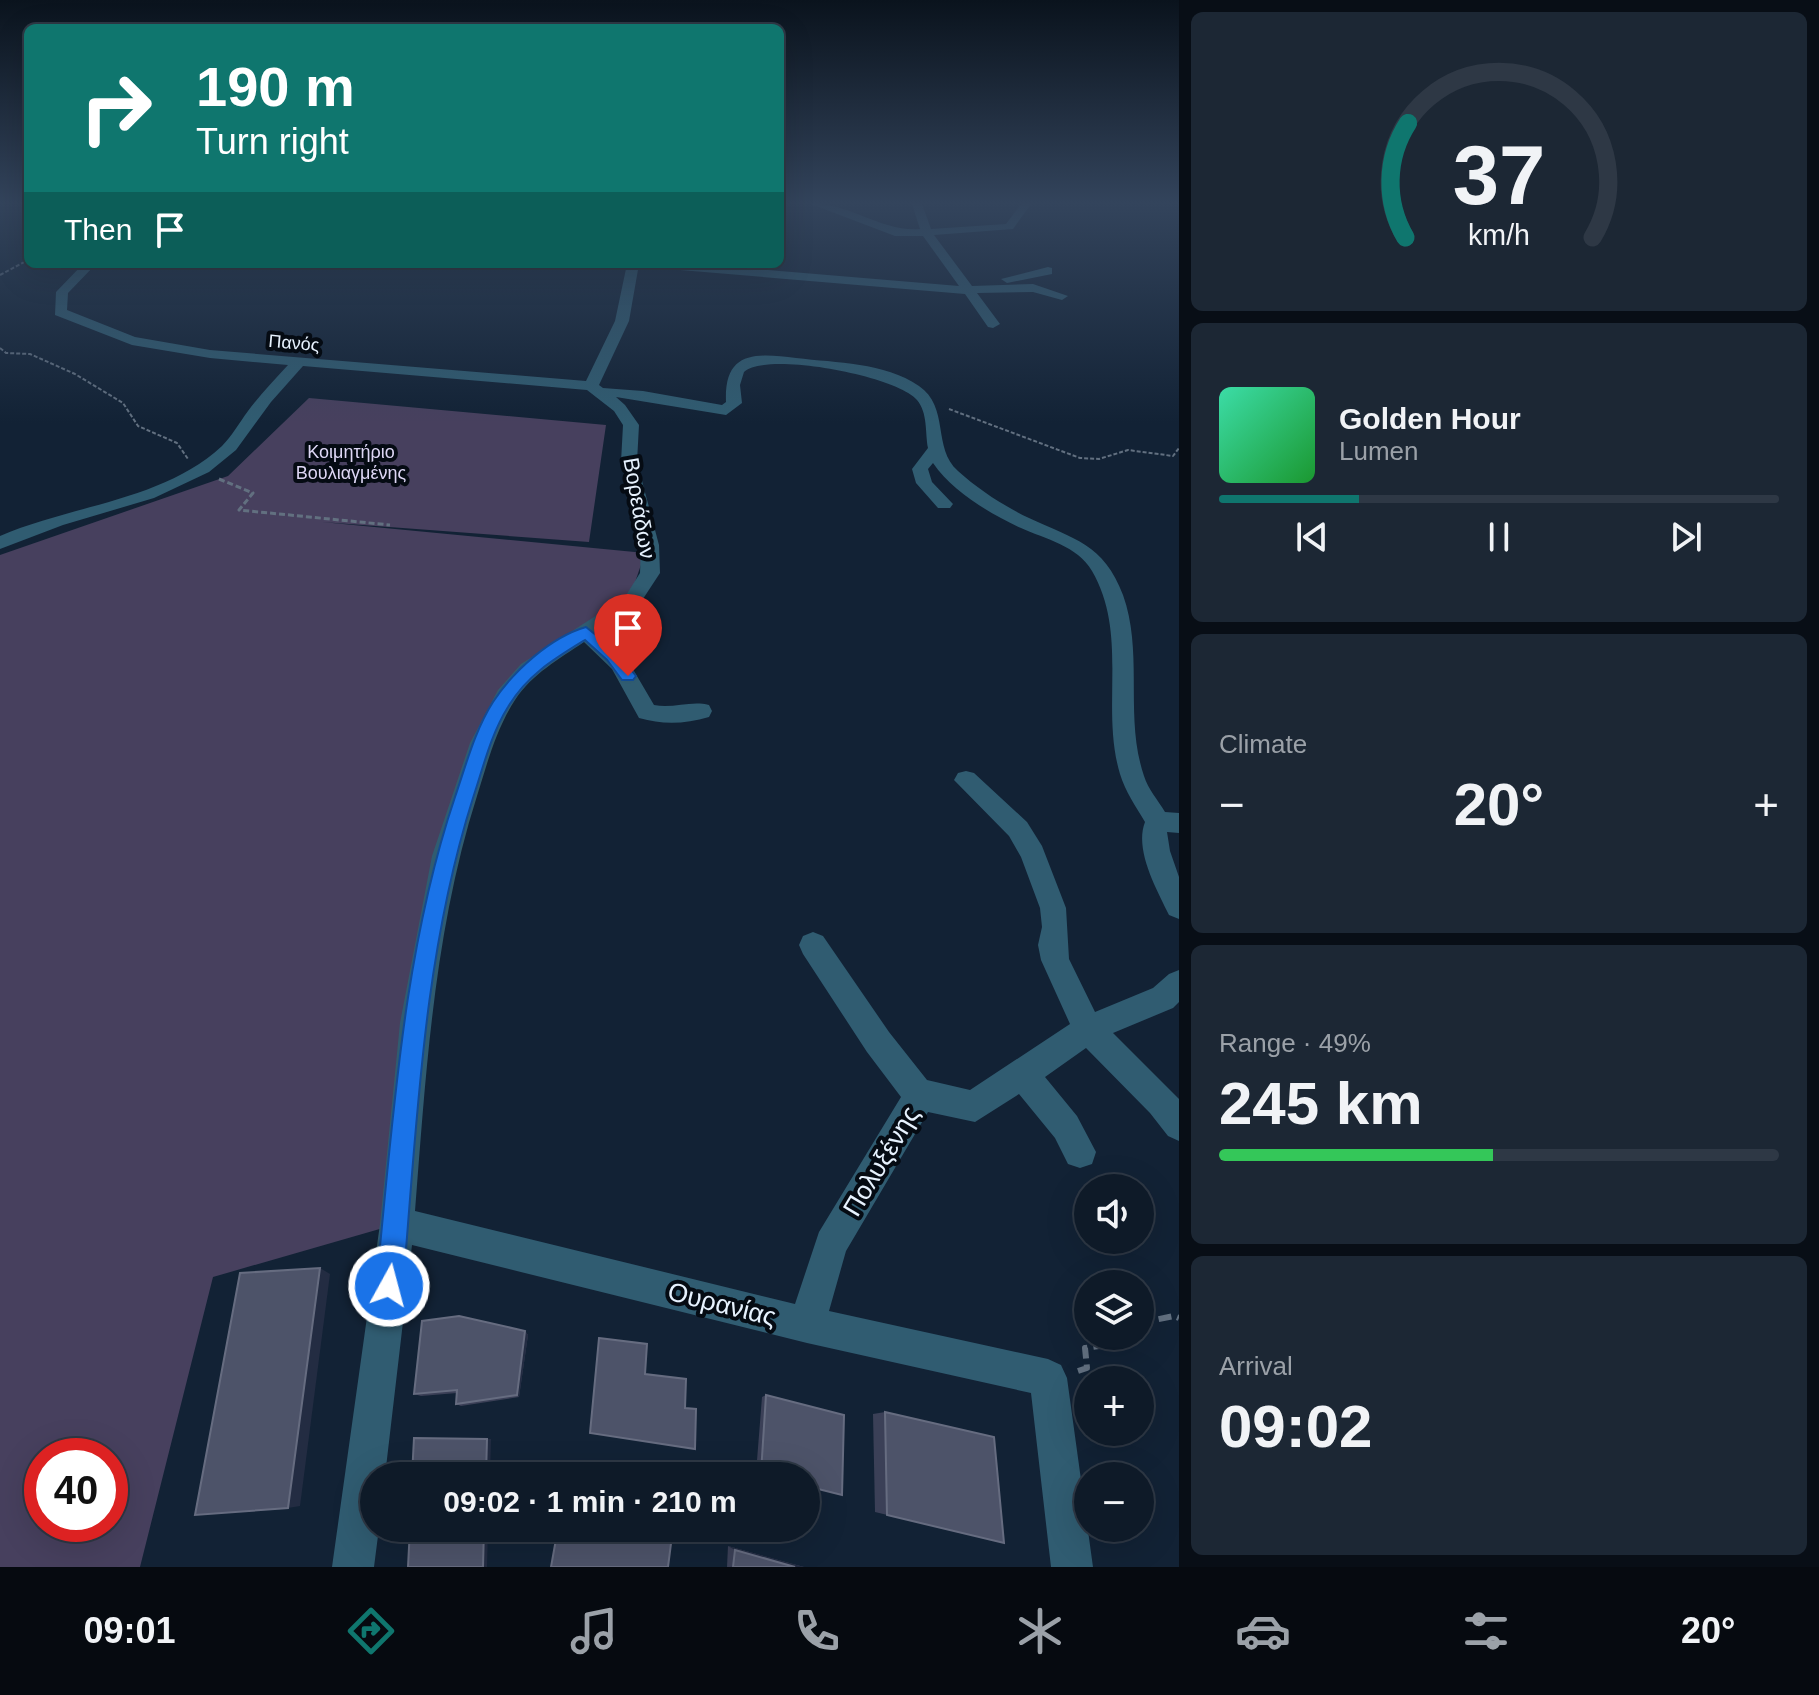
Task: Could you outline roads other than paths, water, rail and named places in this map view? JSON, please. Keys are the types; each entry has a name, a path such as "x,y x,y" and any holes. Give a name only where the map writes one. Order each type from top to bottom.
{"street":[{"name":"Πανός","path":"77,277 62,292 60,312 132,341 210,354 596,389 726,410 734,403 737,370 746,363 770,360 867,371 912,388 928,400 934,451"},
{"path":"596,389 622,321 630,277"},
{"path":"826,277 966,288 1017,287 1062,296"},
{"path":"958,277 993,324"},
{"path":"966,288 1018,277"},
{"path":"0,543 49,522 171,483 199,470 225,451 300,361"},
{"name":"Βορεάδων","path":"353,1567 397,1224 415,1023 445,856 469,778 494,716 514,686 540,660 632,601 647,581 652,564 629,462 631,425 620,408 596,389"},
{"path":"944,504 921,477 920,469 934,451 947,472 971,490 1023,522 1092,557 1102,572 1124,627 1122,708 1129,768 1137,788 1169,822 1153,832 1155,846 1179,907"},
{"path":"586,632 620,664 647,712 656,716 701,711"},
{"path":"966,780 1018,829 1033,854 1053,908 1056,927 1052,945 1055,960 1088,1029 1161,1102 1179,1125"},
{"path":"813,945 878,1042 920,1096"},
{"name":"Πολυξένης","path":"807,1325 831,1244 920,1096 970,1107 1024,1076 1088,1029 1163,998 1179,983"},
{"path":"1024,1076 1066,1127 1080,1152"},
{"name":"Ουρανίας","path":"397,1224 807,1325 1048,1378 1072,1567"}],"park label":[{"name":"Κοιμητήριο Βουλιαγμένης","path":"351,462"}]}
